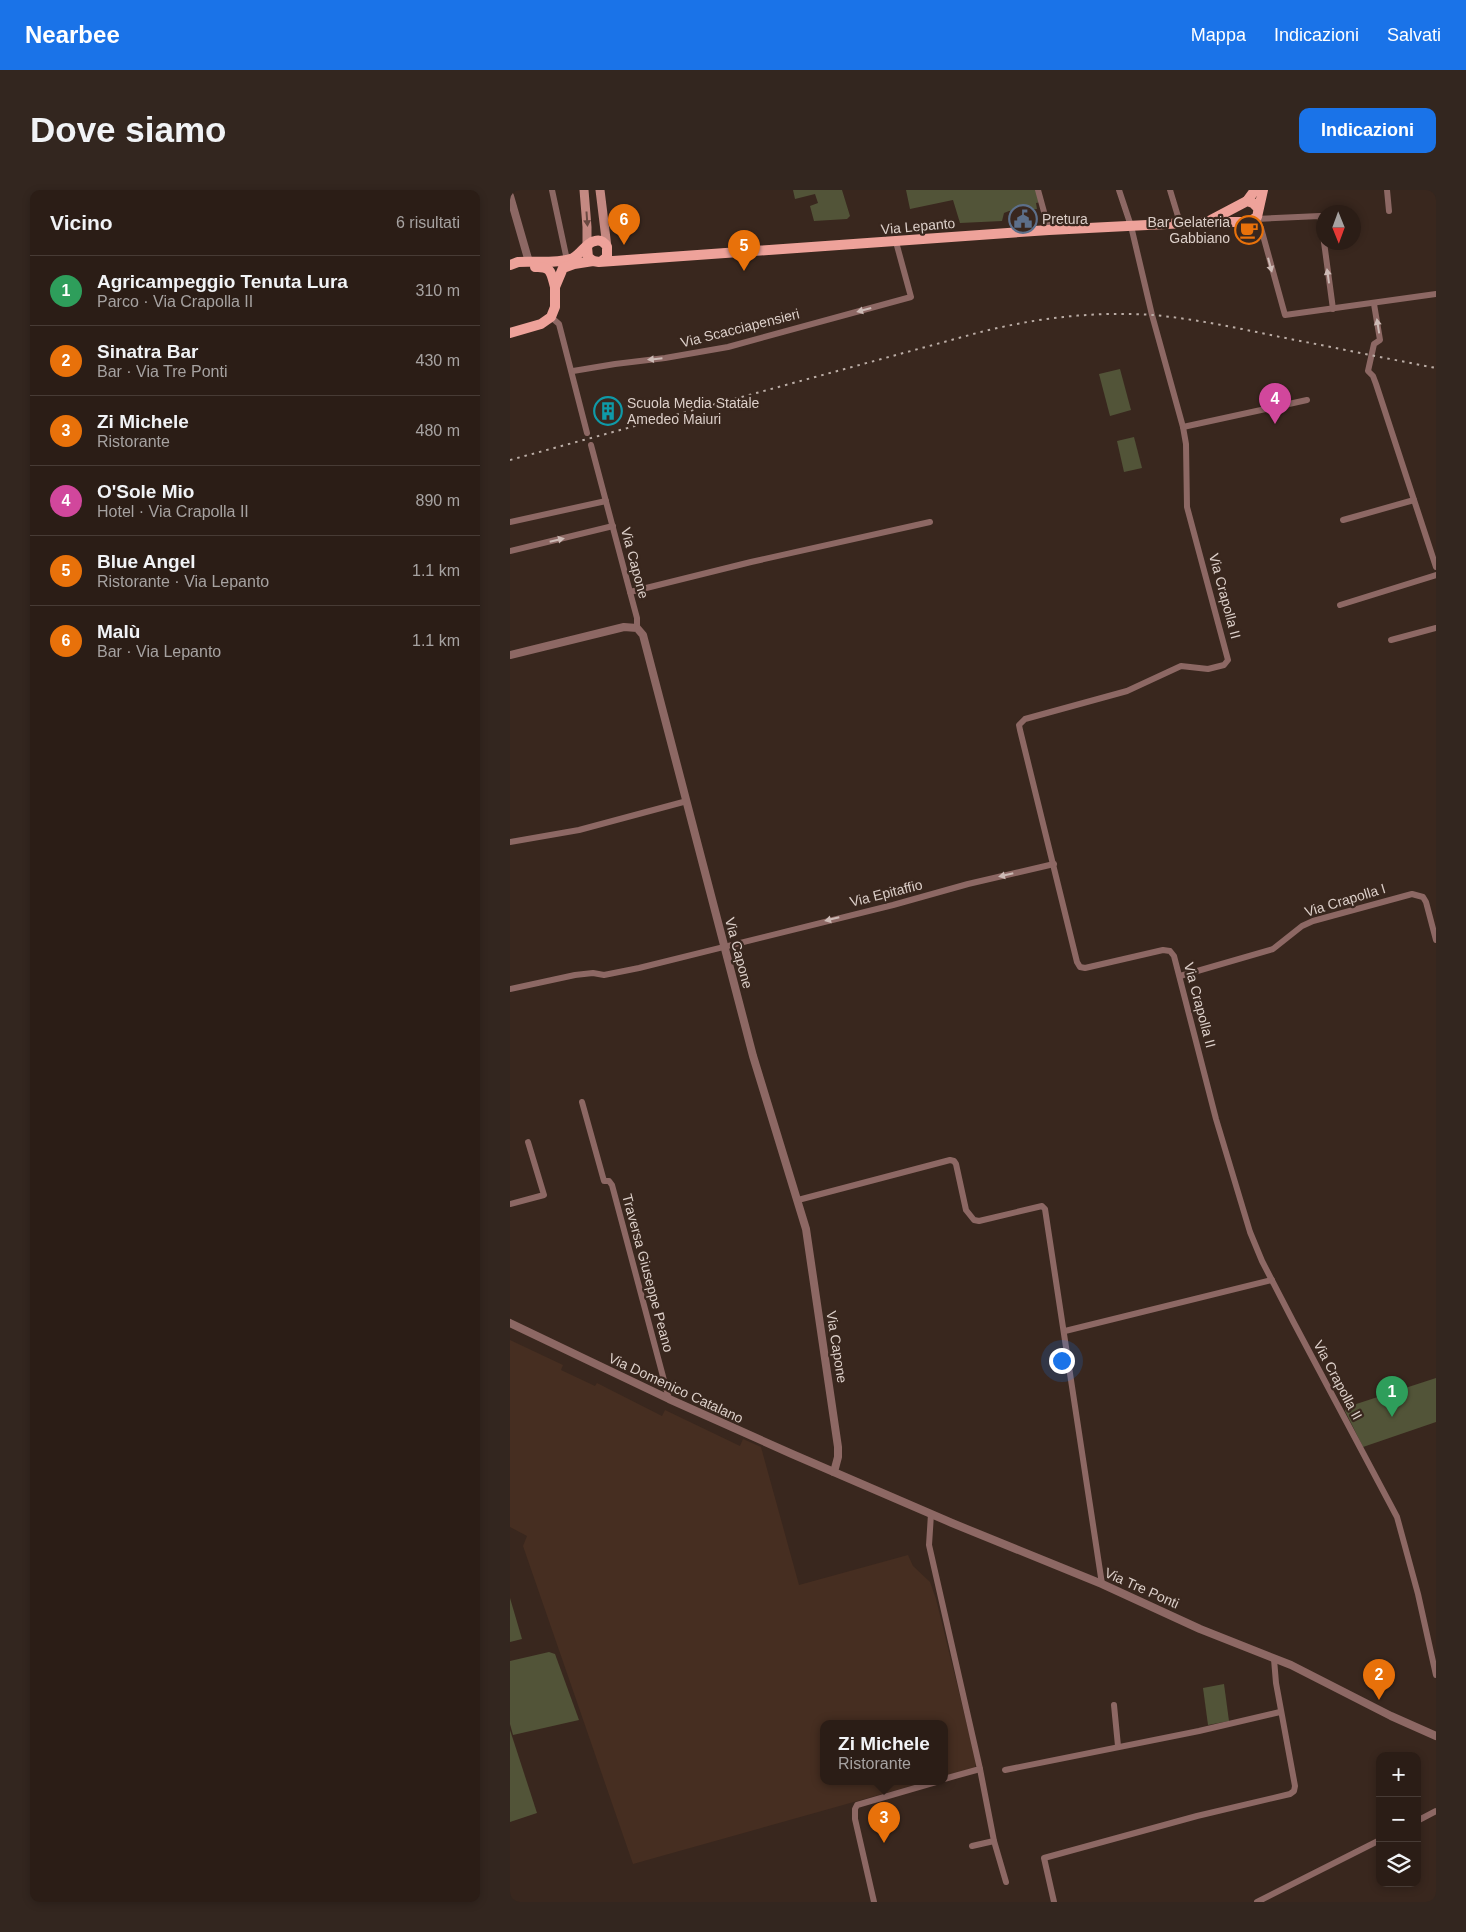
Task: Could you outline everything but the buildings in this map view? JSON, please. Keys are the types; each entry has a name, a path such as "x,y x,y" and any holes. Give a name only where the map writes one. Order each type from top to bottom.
{"main road":[{"path":"584,190 587,227 586,254 597,261 607,257 608,249 600,190"},
{"path":"1254,190 1242,204 1237,214 1254,216"},
{"path":"1254,216 1262,190"},
{"path":"1242,204 1253,203 1254,216"},
{"name":"Via Lepanto","path":"1208,222 1242,204"},
{"name":"Via Lepanto","path":"555,287 560,272 565,266 597,261 896,242 1049,230 1208,222 1254,216"},
{"path":"510,265 567,260 576,256 591,242 597,240 604,242 608,249"},
{"name":"Via Lepanto","path":"608,249 631,260"},
{"path":"510,265 545,267 550,272 555,287 555,307 552,317 541,324 510,333"}],"street":[{"path":"552,190 567,260"},
{"path":"1038,190 1049,230"},
{"name":"Via Crapolla II","path":"1119,190 1131,226 1152,315 1183,427 1186,444 1187,507 1228,660 1224,665 1208,669 1181,666 1127,691 1022,721 1020,730 1077,962 1080,967 1085,968 1163,950 1170,951 1174,956 1216,1118 1255,1246 1396,1517 1418,1594 1436,1675"},
{"path":"1170,190 1180,223"},
{"path":"1387,190 1388,211"},
{"path":"510,196 529,262"},
{"path":"1254,216 1276,218 1316,216"},
{"path":"1254,216 1261,228 1285,315 1436,294"},
{"name":"Via Scacciapensieri","path":"573,371 665,358 728,346 911,297 896,242"},
{"path":"1325,250 1333,309"},
{"path":"1374,304 1380,340 1374,344 1368,372 1373,376 1436,567"},
{"path":"552,317 559,324 573,371 587,433"},
{"path":"1183,427 1306,400"},
{"name":"Via Capone","path":"591,445 637,618 638,628 643,635 766,1101 798,1200 808,1240 838,1452 834,1472"},
{"path":"1343,520 1414,500"},
{"path":"510,522 606,501"},
{"path":"630,592 751,562 930,522"},
{"path":"510,551 613,526"},
{"path":"1340,605 1436,575"},
{"path":"510,655 624,627 638,628"},
{"path":"1391,640 1436,628"},
{"path":"510,842 580,830 687,801"},
{"name":"Via Epitaffio","path":"510,989 589,973 608,975 1054,864"},
{"name":"Via Crapolla I","path":"1180,976 1273,949 1302,926 1314,921 1412,894 1419,895 1426,902 1436,940"},
{"name":"Traversa Giuseppe Peano","path":"582,1102 604,1181 609,1181 612,1185 669,1399"},
{"path":"510,1204 544,1195 528,1142"},
{"path":"798,1200 950,1160 956,1164 966,1210 974,1220 979,1221 1038,1206 1042,1206 1045,1209 1102,1584"},
{"path":"1065,1331 1272,1280"},
{"name":"Via Domenico Catalano","path":"510,1322 669,1399 834,1472"},
{"name":"Via Tre Ponti","path":"834,1472 1102,1584 1200,1629 1291,1665 1391,1716 1436,1736"},
{"path":"931,1514 929,1545 980,1769 994,1841 1006,1882"},
{"path":"1054,1902 1044,1858 1197,1816 1290,1794 1294,1791 1295,1786 1280,1712 1274,1659"},
{"path":"1114,1705 1118,1746"},
{"path":"1005,1770 1280,1712"},
{"path":"948,1779 980,1769"},
{"path":"874,1902 855,1820 855,1809 857,1805 926,1785"},
{"path":"1421,1819 1436,1811"},
{"path":"972,1846 994,1841"},
{"path":"1257,1902 1376,1842"}],"shaded area":[{"path":"510,1340 563,1365 561,1370 595,1386 597,1383 662,1416 665,1410 740,1446 743,1439 761,1447 799,1585 908,1555 913,1566 930,1582 936,1599 976,1761 975,1768 948,1775 948,1720 820,1720 820,1785 914,1785 633,1864 523,1546 527,1536 510,1527"}],"green space":[{"path":"793,190 842,190 850,216 847,219 814,221 810,206 818,203 815,194 795,199"},
{"path":"906,190 1037,190 1041,202 1036,203 1037,209 1004,213 1002,221 960,223 953,200 910,209"},
{"path":"1120,369 1131,410 1110,416 1099,374"},
{"path":"1134,437 1142,468 1124,472 1117,441"},
{"path":"1436,1378 1436,1422 1363,1447 1345,1411 1347,1407"},
{"path":"510,1598 522,1639 510,1642"},
{"path":"549,1652 555,1654 579,1720 513,1735 510,1724 510,1661"},
{"path":"1224,1684 1229,1721 1208,1725 1203,1688"},
{"path":"510,1730 537,1813 510,1822"}],"railway":[{"path":"510,460 977,333 1020,323 1064,317 1131,314 1185,319 1436,368"}],"place":[{"name":"Pretura","path":"1023,219"},
{"name":"Bar Gelateria Gabbiano","path":"1249,230"},
{"name":"Malù","path":"624,245"},
{"name":"Blue Angel","path":"744,271"},
{"name":"Scuola Media Statale Amedeo Maiuri","path":"608,411"},
{"name":"O'Sole Mio","path":"1275,424"},
{"name":"Agricampeggio Tenuta Lura","path":"1392,1417"},
{"name":"Sinatra Bar","path":"1379,1700"},
{"name":"Zi Michele","path":"884,1843"}]}
